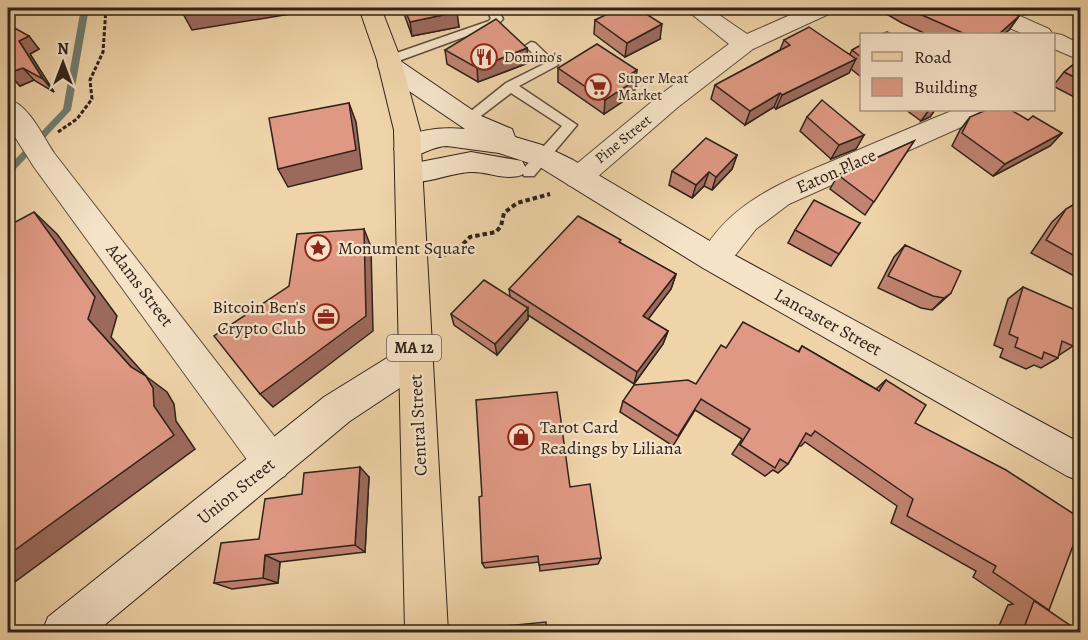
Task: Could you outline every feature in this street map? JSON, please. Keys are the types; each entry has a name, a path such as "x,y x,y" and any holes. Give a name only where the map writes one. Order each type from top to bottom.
{"main road":[{"name":"Central Street","path":"370,8 390,63 406,130 409,161 427,633"}],"street":[{"path":"695,8 745,44"},
{"name":"Pine Street","path":"564,186 669,101 745,44 823,8"},
{"path":"984,8 1039,33"},
{"path":"1055,41 1080,53"},
{"path":"390,63 468,119 533,159 551,179 564,186"},
{"name":"Eaton Place","path":"714,259 745,220 779,196 975,111"},
{"name":"Adams Street","path":"13,118 49,147 272,463"},
{"path":"409,161 502,165 533,159"},
{"name":"Lancaster Street","path":"564,186 714,259 1080,463"},
{"name":"Union Street","path":"63,633 337,409 415,359"}],"lane":[{"path":"390,63 493,23 497,19 491,8"},
{"path":"468,119 510,86 552,64 531,46"},
{"path":"510,86 569,123 569,128 533,159"}],"path":[{"path":"49,147 92,99 90,80 104,50 106,8"},
{"path":"444,255 458,249 470,237 496,232 501,226 504,213 517,203 564,186"}],"building":[{"path":"404,8 455,8 457,12 410,22"},
{"path":"620,8 637,8 662,24 627,43 595,20"},
{"path":"906,8 999,8 1019,16 1000,33 963,33"},
{"path":"496,19 527,48 477,68 445,50"},
{"path":"8,23 29,36 19,41 43,79 23,68 8,73"},
{"path":"809,27 856,59 782,95 780,93 750,111 715,85 790,45 784,40"},
{"path":"597,44 637,70 629,75 636,80 605,100 558,68"},
{"path":"860,46 860,56 852,50"},
{"path":"1080,59 1080,80 1064,72"},
{"path":"822,100 864,135 839,145 807,117"},
{"path":"349,103 356,150 278,169 269,118"},
{"path":"984,111 1013,111 1028,120 1033,116 1062,133 1005,164 962,133 970,117"},
{"path":"706,138 737,155 716,177 709,172 696,185 672,171"},
{"path":"914,141 874,202 838,175"},
{"path":"814,200 860,223 839,254 795,230"},
{"path":"1080,201 1080,259 1046,240 1066,209"},
{"path":"34,212 95,297 88,319 131,367 146,376 153,388 154,406 174,435 8,555 8,403 13,400 8,388 8,226"},
{"path":"578,216 676,274 643,316 668,331 637,372 509,289"},
{"name":"Bitcoin Ben's Crypto Club","path":"364,229 366,316 260,394 214,336 289,286 297,234"},
{"path":"905,245 961,271 951,293 944,298 933,296 888,276"},
{"path":"484,280 528,308 495,344 451,314"},
{"path":"1023,287 1080,312 1073,346 1062,341 1058,358 1044,352 1042,359 1015,347 1018,338 1009,334"},
{"path":"743,322 799,352 802,346 879,391 886,380 926,405 915,423 1006,470 1080,518 1080,527 1049,610 993,572 996,566 907,516 913,499 815,431 811,436 806,433 788,464 780,459 775,468 740,445 750,429 701,399 678,436 623,401 634,385 688,380 696,384 721,345 726,348"},
{"path":"557,392 570,487 590,484 601,558 539,565 538,556 482,563 479,497 482,496 476,400"},
{"path":"360,467 355,545 265,555 263,578 214,583 221,543 259,539 265,499 302,494 304,473"},
{"path":"1034,601 1080,632 1080,633 1022,633"},
{"path":"546,622 546,630 598,626 599,633 494,633 494,627"}],"waterway":[{"path":"8,172 67,110 85,8"}],"place":[{"name":"Domino's","path":"484,57"},
{"name":"Super Meat Market","path":"598,87"},
{"name":"Monument Square","path":"318,248"},
{"name":"Bitcoin Ben's Crypto Club","path":"326,317"},
{"name":"Tarot Card Readings by Liliana","path":"521,437"}]}
